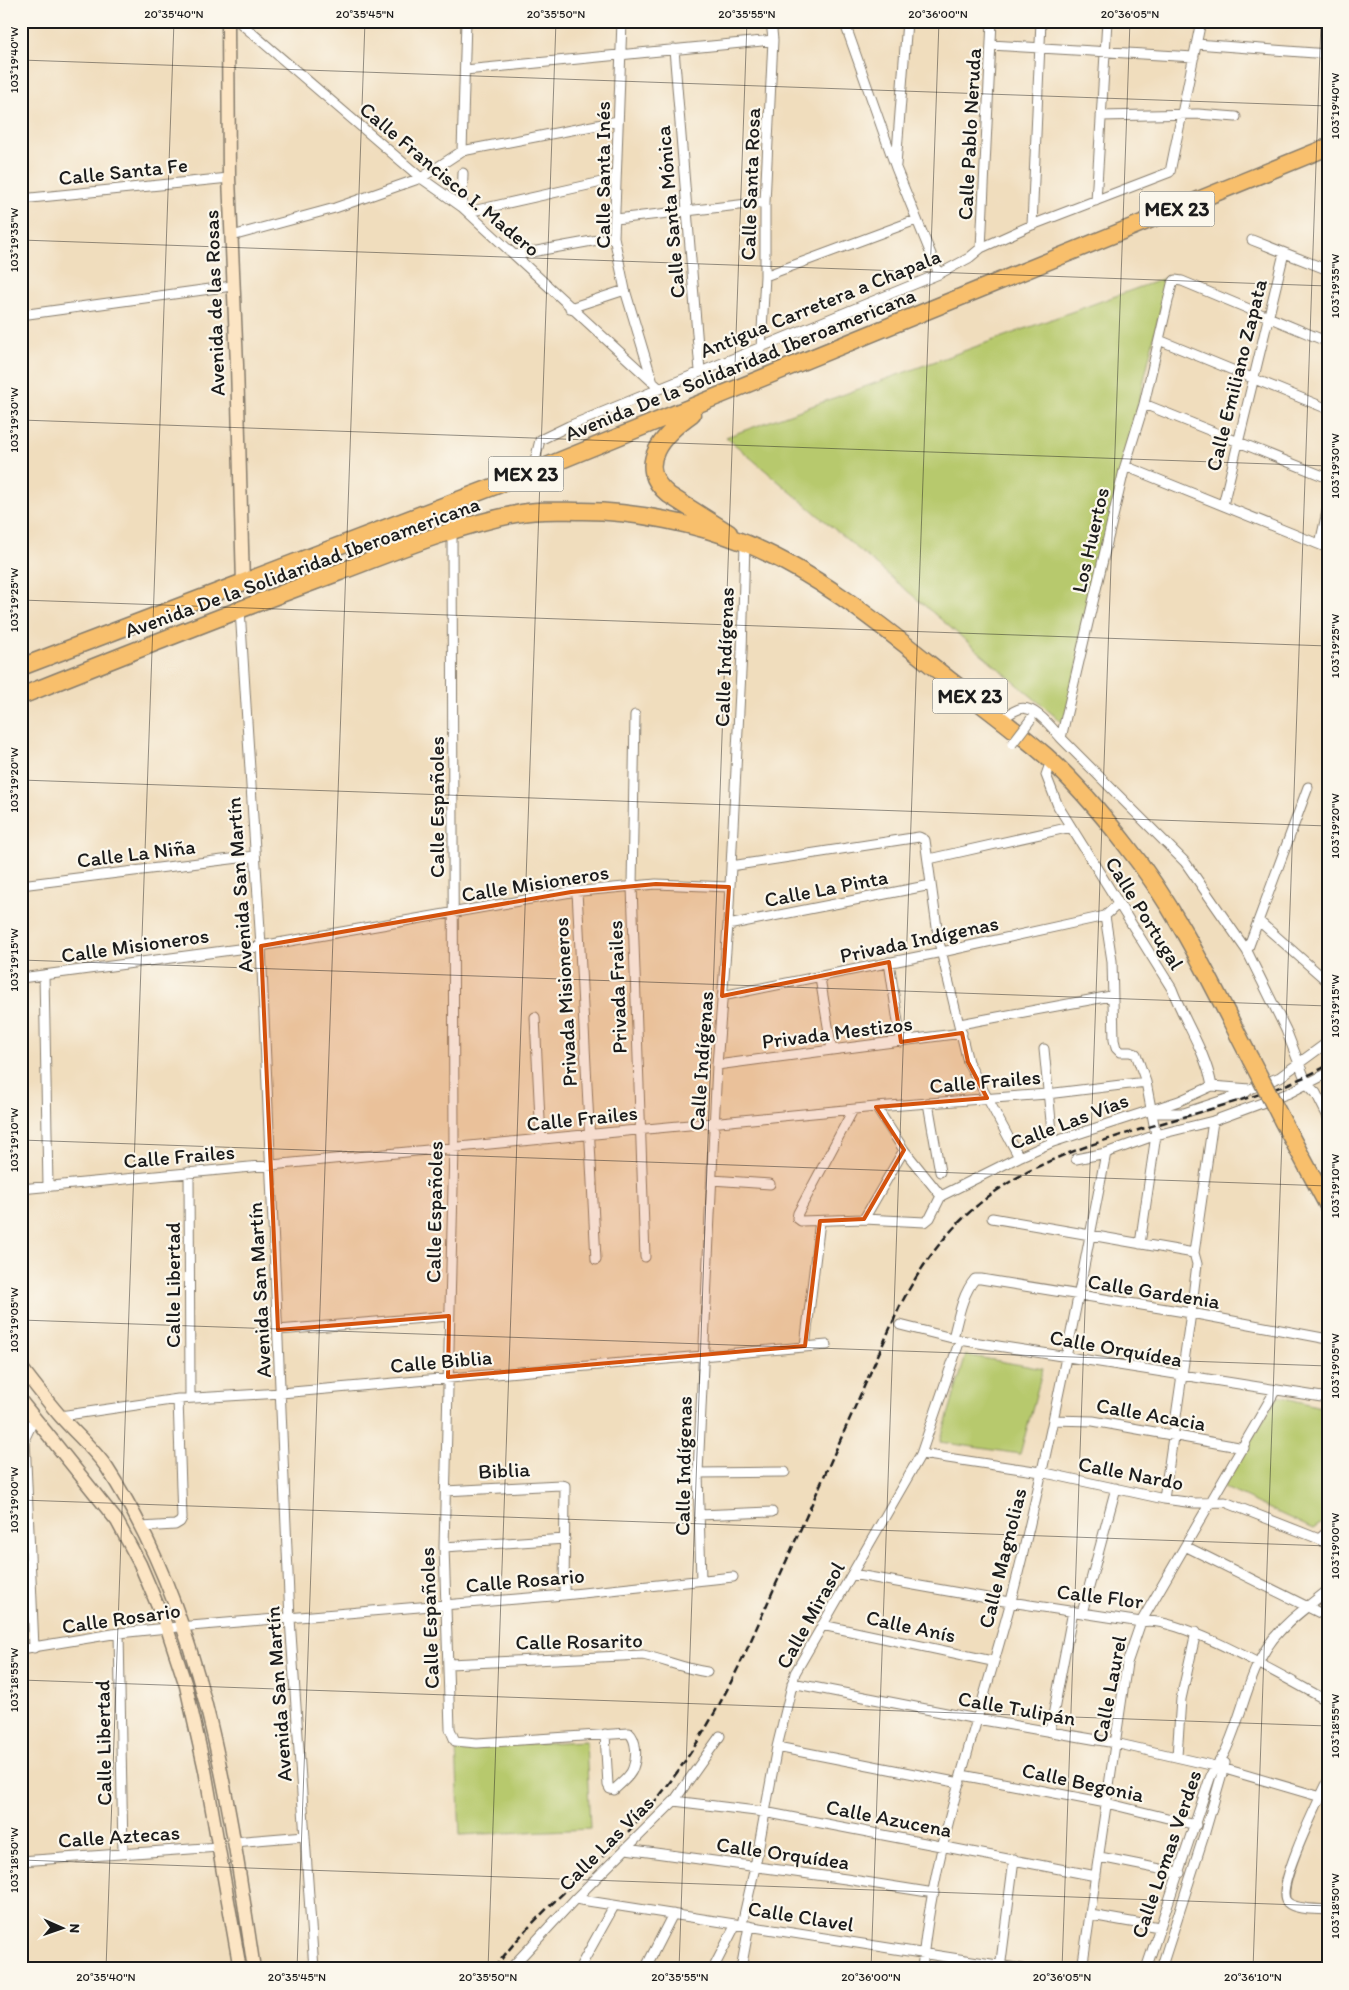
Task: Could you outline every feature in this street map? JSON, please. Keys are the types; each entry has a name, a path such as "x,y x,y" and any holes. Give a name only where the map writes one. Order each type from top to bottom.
{"highway":[{"name":"Avenida De la Solidaridad Iberoamericana","path":"21,668 532,472 710,401 1328,147"},
{"path":"710,401 670,430 663,438 653,460 654,475 662,490 745,543"},
{"name":"Avenida De la Solidaridad Iberoamericana","path":"21,696 240,609 452,531 517,513 598,511 645,516 745,543 784,562 850,604 1001,719 1052,761 1116,832 1159,890 1184,932 1328,1206"}],"street":[{"name":"Avenida de las Rosas","path":"228,21 229,178 232,286 238,364 243,584"},
{"name":"Calle Francisco I. Madero","path":"238,21 421,178 465,209 656,386"},
{"path":"462,151 466,21"},
{"name":"Calle Santa Inés","path":"622,21 614,237 625,290 656,386"},
{"name":"Calle Santa Rosa","path":"761,348 765,276 765,202 773,40 771,21"},
{"path":"844,21 896,168 939,274"},
{"path":"896,168 907,21"},
{"name":"Calle Pablo Neruda","path":"981,248 992,21"},
{"path":"1032,225 1041,21"},
{"path":"1096,201 1107,21"},
{"path":"1182,115 1202,21"},
{"path":"465,70 773,40"},
{"path":"1196,44 1327,52"},
{"path":"991,45 1194,57"},
{"name":"Calle Santa Mónica","path":"674,49 700,371"},
{"path":"1101,116 1182,115 1236,117"},
{"name":"Antigua Carretera a Chapala","path":"532,472 540,440 656,386 761,348 939,274 969,258 981,248 1032,225 1170,172 1182,115"},
{"path":"232,236 335,208 421,178 462,151 618,122"},
{"path":"463,173 465,209 615,179"},
{"name":"Calle Santa Fe","path":"21,199 229,178"},
{"path":"616,219 765,202"},
{"path":"765,276 916,220"},
{"path":"515,255 614,237"},
{"path":"1252,240 1328,270"},
{"name":"Calle Emiliano Zapata","path":"1223,505 1284,253"},
{"name":"Los Huertos","path":"1061,738 1125,466 1144,404 1172,284 1175,280 1182,281 1268,317"},
{"path":"21,315 232,286"},
{"path":"570,308 625,290"},
{"path":"1268,317 1328,342"},
{"path":"1159,340 1252,380 1328,409"},
{"path":"1144,404 1328,478"},
{"path":"1125,466 1324,546 1328,507"},
{"name":"Calle Españoles","path":"452,531 454,1148 444,1547 450,1729 452,1737 459,1743 605,1734 629,1733 634,1737 634,1768 614,1790 610,1790 608,1785 605,1734"},
{"name":"Calle Indígenas","path":"701,1580 698,1473 703,1355 717,1065 728,926 742,652 745,543"},
{"name":"Avenida San Martín","path":"240,609 261,946 290,1619 314,1969"},
{"path":"1001,719 1020,709 1029,709 1040,716 1185,862 1247,951 1286,1030 1307,1084 1316,1093 1328,1117"},
{"name":"Privada Frailes","path":"635,715 632,886 644,1257"},
{"path":"1012,744 1031,719"},
{"name":"Calle Portugal","path":"1052,761 1046,775 1058,806 1172,989 1183,1016 1197,1038 1208,1066 1212,1086"},
{"path":"1247,951 1260,922 1308,787"},
{"path":"929,859 1071,827"},
{"path":"731,866 922,837 926,843 929,859 931,885 942,952 968,1062 1019,1157"},
{"name":"Calle La Niña","path":"21,885 255,856"},
{"name":"Calle Misioneros","path":"21,978 261,946 454,914 577,891 656,884 729,887"},
{"name":"Calle La Pinta","path":"728,926 931,885"},
{"name":"Privada Misioneros","path":"577,891 596,1260"},
{"path":"1118,904 1105,916 1112,961 1111,996 1116,1048 1120,1052 1136,1054 1146,1082 1156,1135 1140,1244"},
{"name":"Privada Indígenas","path":"722,996 820,978 1105,916"},
{"path":"1260,922 1328,982"},
{"path":"889,962 901,1042"},
{"path":"44,974 48,1186"},
{"path":"820,978 832,1050"},
{"name":"Privada Mestizos","path":"717,1065 901,1042 1111,996"},
{"path":"535,1017 541,1140"},
{"path":"1151,1111 1184,1113 1245,1093 1250,1089 1280,1077 1328,1042"},
{"path":"1044,1049 1053,1142"},
{"name":"Calle Las Vías","path":"1076,1159 1106,1152 1156,1135 1213,1121 1254,1107 1328,1073"},
{"name":"Calle Frailes","path":"21,1189 876,1107 1047,1094 1146,1082"},
{"path":"1212,1086 1250,1089"},
{"name":"Calle Las Vías","path":"941,1196 1053,1142 1151,1111 1212,1086"},
{"path":"928,1103 940,1172"},
{"path":"853,1110 798,1212 797,1218 801,1221 864,1219 925,1222 930,1218 941,1196 904,1150 876,1107"},
{"path":"1164,1499 1183,1376 1197,1264 1194,1253 1213,1121"},
{"path":"864,1219 904,1150"},
{"name":"Calle Magnolias","path":"922,1969 923,1953 943,1846 992,1661 1010,1602 1053,1420 1106,1152"},
{"name":"Calle Libertad","path":"189,1172 190,1398"},
{"path":"712,1180 770,1184"},
{"path":"992,1218 1194,1253"},
{"path":"806,1346 820,1221"},
{"name":"Calle Gardenia","path":"975,1279 1191,1313 1328,1339"},
{"name":"Calle Mirasol","path":"741,1969 742,1925 755,1867 777,1747 792,1683 822,1626 921,1454 957,1339 964,1300 975,1279"},
{"path":"278,1330 449,1316"},
{"name":"Calle Orquídea","path":"900,1325 957,1339 1328,1398"},
{"name":"Calle Biblia","path":"60,1416 178,1399 281,1393 827,1345"},
{"path":"21,1367 60,1416 105,1466 141,1527 164,1574 184,1626 219,1762 254,1969"},
{"name":"Calle Laurel","path":"1082,1969 1100,1857 1106,1803 1127,1663 1141,1622 1187,1547 1211,1501 1244,1448 1275,1391"},
{"path":"141,1527 175,1525 182,1518 178,1399"},
{"path":"21,1401 117,1521 140,1564 167,1628 188,1695 205,1770 240,1969"},
{"path":"34,1648 25,1438 35,1417"},
{"name":"Calle Acacia","path":"1053,1420 1093,1421 1244,1448"},
{"name":"Calle Nardo","path":"921,1454 1041,1472 1164,1499 1194,1503 1225,1502 1319,1539 1328,1545"},
{"path":"698,1473 785,1472"},
{"name":"Biblia","path":"445,1491 560,1484 565,1486 565,1539"},
{"path":"1050,1731 1077,1612 1116,1488"},
{"path":"699,1515 772,1512"},
{"path":"1319,1539 1328,1531"},
{"path":"444,1547 565,1539 564,1595"},
{"path":"1187,1547 1328,1616"},
{"name":"Calle Flor","path":"852,1574 1010,1602 1141,1622 1160,1621 1196,1632 1328,1700"},
{"name":"Calle Rosario","path":"21,1649 118,1633 184,1626 290,1619 564,1595 733,1577"},
{"name":"Calle Lomas Verdes","path":"1146,1969 1215,1766 1224,1752 1258,1664 1272,1640 1291,1618 1328,1590"},
{"name":"Calle Anís","path":"822,1626 992,1661"},
{"path":"1176,1756 1181,1699 1196,1632"},
{"name":"Calle Libertad","path":"118,1633 123,1852"},
{"name":"Calle Rosarito","path":"449,1664 643,1655 668,1661 682,1668 707,1672"},
{"name":"Calle Tulipán","path":"792,1683 977,1719 1115,1742 1225,1768 1321,1797"},
{"name":"Calle Las Vías","path":"510,1969 575,1899 674,1801 720,1736"},
{"name":"Calle Begonia","path":"777,1747 1106,1803 1196,1825"},
{"name":"Calle Lomas Verdes","path":"1161,1969 1225,1768 1224,1752"},
{"path":"1328,1781 1290,1868 1283,1894 1285,1901 1292,1905 1328,1910"},
{"name":"Calle Azucena","path":"674,1801 764,1812 1096,1876"},
{"path":"234,1842 305,1836"},
{"name":"Calle Aztecas","path":"21,1860 219,1847"},
{"name":"Calle Orquídea","path":"626,1849 934,1893"},
{"path":"1100,1857 1180,1873"},
{"path":"1000,1967 1014,1859"},
{"name":"Calle Clavel","path":"575,1899 923,1953 1000,1967 1023,1969"},
{"path":"579,1969 614,1906"},
{"path":"645,1969 673,1914"},
{"path":"1091,1914 1159,1927"},
{"path":"713,1969 742,1925"}],"highlighted area":[{"path":"656,884 729,887 722,996 889,962 901,1042 962,1033 968,1062 987,1098 876,1107 904,1150 864,1219 820,1221 805,1346 448,1377 449,1316 278,1330 261,946 571,892"}],"green space":[{"path":"1168,277 1064,724 726,437"},
{"path":"966,1355 1043,1369 1020,1454 940,1442"},
{"path":"1278,1396 1328,1409 1328,1519 1313,1529 1223,1487"},
{"path":"586,1741 590,1829 460,1835 456,1747"}],"railway":[{"path":"494,1969 539,1917 641,1818 693,1749 722,1699 748,1647 900,1306 928,1259 959,1222 993,1193 1030,1170 1070,1152 1271,1090 1300,1079 1328,1065"}]}
